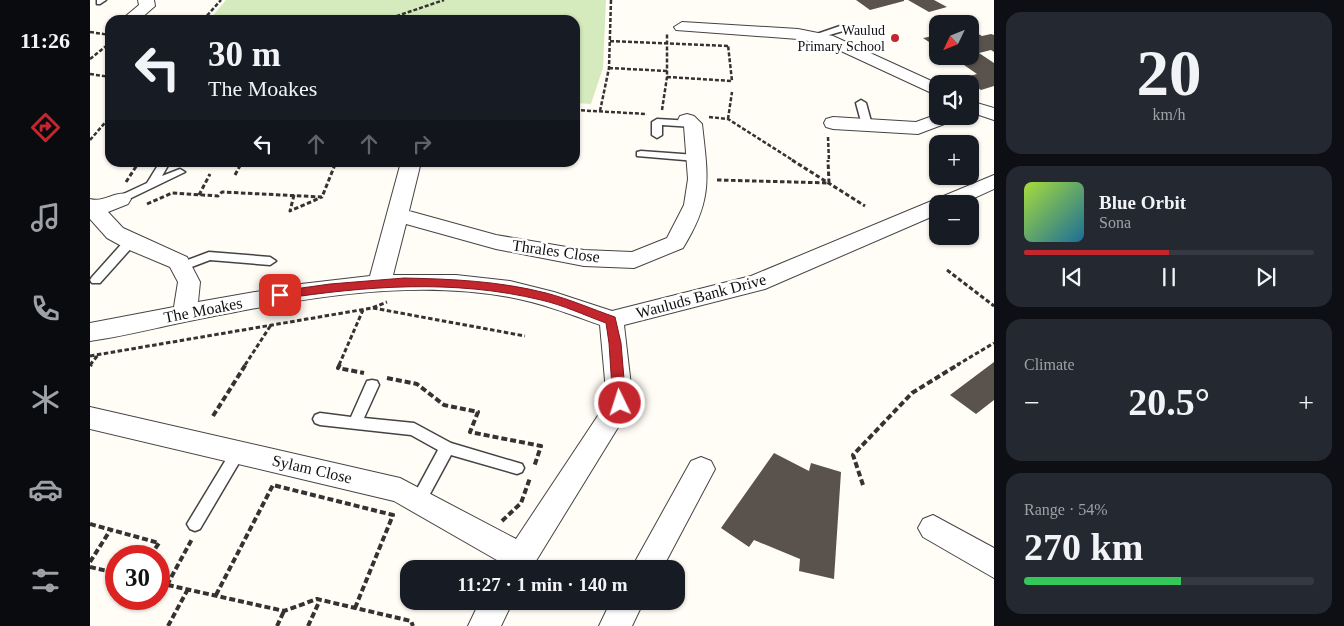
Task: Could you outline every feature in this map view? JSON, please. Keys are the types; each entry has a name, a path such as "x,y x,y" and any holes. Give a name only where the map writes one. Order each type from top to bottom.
{"street":[{"path":"135,15 147,6 146,0"},
{"path":"675,29 727,38 812,37 833,41 857,47 929,86"},
{"path":"979,109 994,114"},
{"name":"Thrales Close","path":"397,215 496,242 584,258 634,260 675,243 694,205 698,179 690,122"},
{"path":"833,123 918,128 929,124"},
{"path":"380,283 410,167"},
{"path":"962,195 994,181"},
{"path":"121,198 92,208 115,233 130,242 179,262 189,282 185,313"},
{"name":"Wauluds Bank Drive","path":"611,320 756,283 929,210"},
{"name":"The Moakes","path":"90,332 280,295 380,283 412,282 459,283 496,287 545,297 611,320"},
{"path":"519,560 620,403 611,320"},
{"name":"Sylam Close","path":"90,418 400,490 485,538 513,560"},
{"path":"651,560 701,469"},
{"path":"933,528 994,564"},
{"path":"484,626 492,610"},
{"path":"615,626 623,610"}],"lane":[{"path":"812,37 840,29"},
{"path":"861,103 867,125"},
{"path":"657,135 657,122 690,122"},
{"path":"641,154 696,158"},
{"path":"152,184 162,167"},
{"path":"121,198 180,172"},
{"path":"96,280 130,242"},
{"path":"181,267 209,256 270,261"},
{"path":"356,423 376,379"},
{"path":"320,419 414,429 447,448 517,468"},
{"path":"419,500 447,448"},
{"path":"195,528 238,452"}],"path":[{"path":"208,15 221,0"},
{"path":"399,15 444,0"},
{"path":"600,111 609,68 611,0"},
{"path":"661,115 667,77 667,43 675,29"},
{"path":"90,32 105,34"},
{"path":"610,40 667,43 727,38 732,81 667,77"},
{"path":"90,59 105,47"},
{"path":"609,68 667,71"},
{"path":"90,74 105,76"},
{"path":"728,119 732,92"},
{"path":"580,110 683,116 690,122 702,116 728,119 865,206"},
{"path":"91,138 105,123"},
{"path":"829,183 828,130 833,123"},
{"path":"235,175 239,167"},
{"path":"294,196 290,211 322,197 334,167"},
{"path":"199,195 210,174"},
{"path":"698,179 829,183"},
{"path":"141,207 172,193 218,196 222,192 322,197"},
{"path":"947,270 994,306"},
{"path":"90,356 372,308 405,295 412,282"},
{"path":"372,308 526,336"},
{"path":"363,310 338,368 376,379 417,384 444,405 478,412 470,432 541,446 521,503 485,538"},
{"path":"213,416 271,325"},
{"path":"863,486 853,455 912,393 994,343"},
{"path":"90,366 98,355"},
{"path":"216,596 273,485 393,515 356,608"},
{"path":"90,524 159,543 158,545"},
{"path":"170,578 195,528"},
{"path":"90,562 111,529"},
{"path":"90,567 105,570"},
{"path":"170,585 284,611 317,599 411,621 413,626"},
{"path":"168,626 188,589"},
{"path":"308,626 320,600"},
{"path":"277,626 284,611"}],"green space":[{"path":"226,0 606,0 603,68 591,104 580,103 580,15 213,15"}],"building":[{"path":"856,0 904,0 904,1 870,10"},
{"path":"908,0 934,0 947,7 929,12"},
{"path":"979,34 982,36 994,35 994,52 991,50 979,53"},
{"path":"979,53 994,63 994,86 981,90 979,89 979,75 973,75 977,74 964,65 979,65"},
{"path":"994,362 994,400 976,414 950,395"},
{"path":"774,453 809,471 811,463 841,472 834,579 799,571 800,559 754,540 749,547 721,528"}],"place":[{"name":"Waulud Primary School","path":"895,38"}],"route":[{"path":"280,295 380,283 459,283 496,287 545,297 574,306 611,320 620,403"}]}
